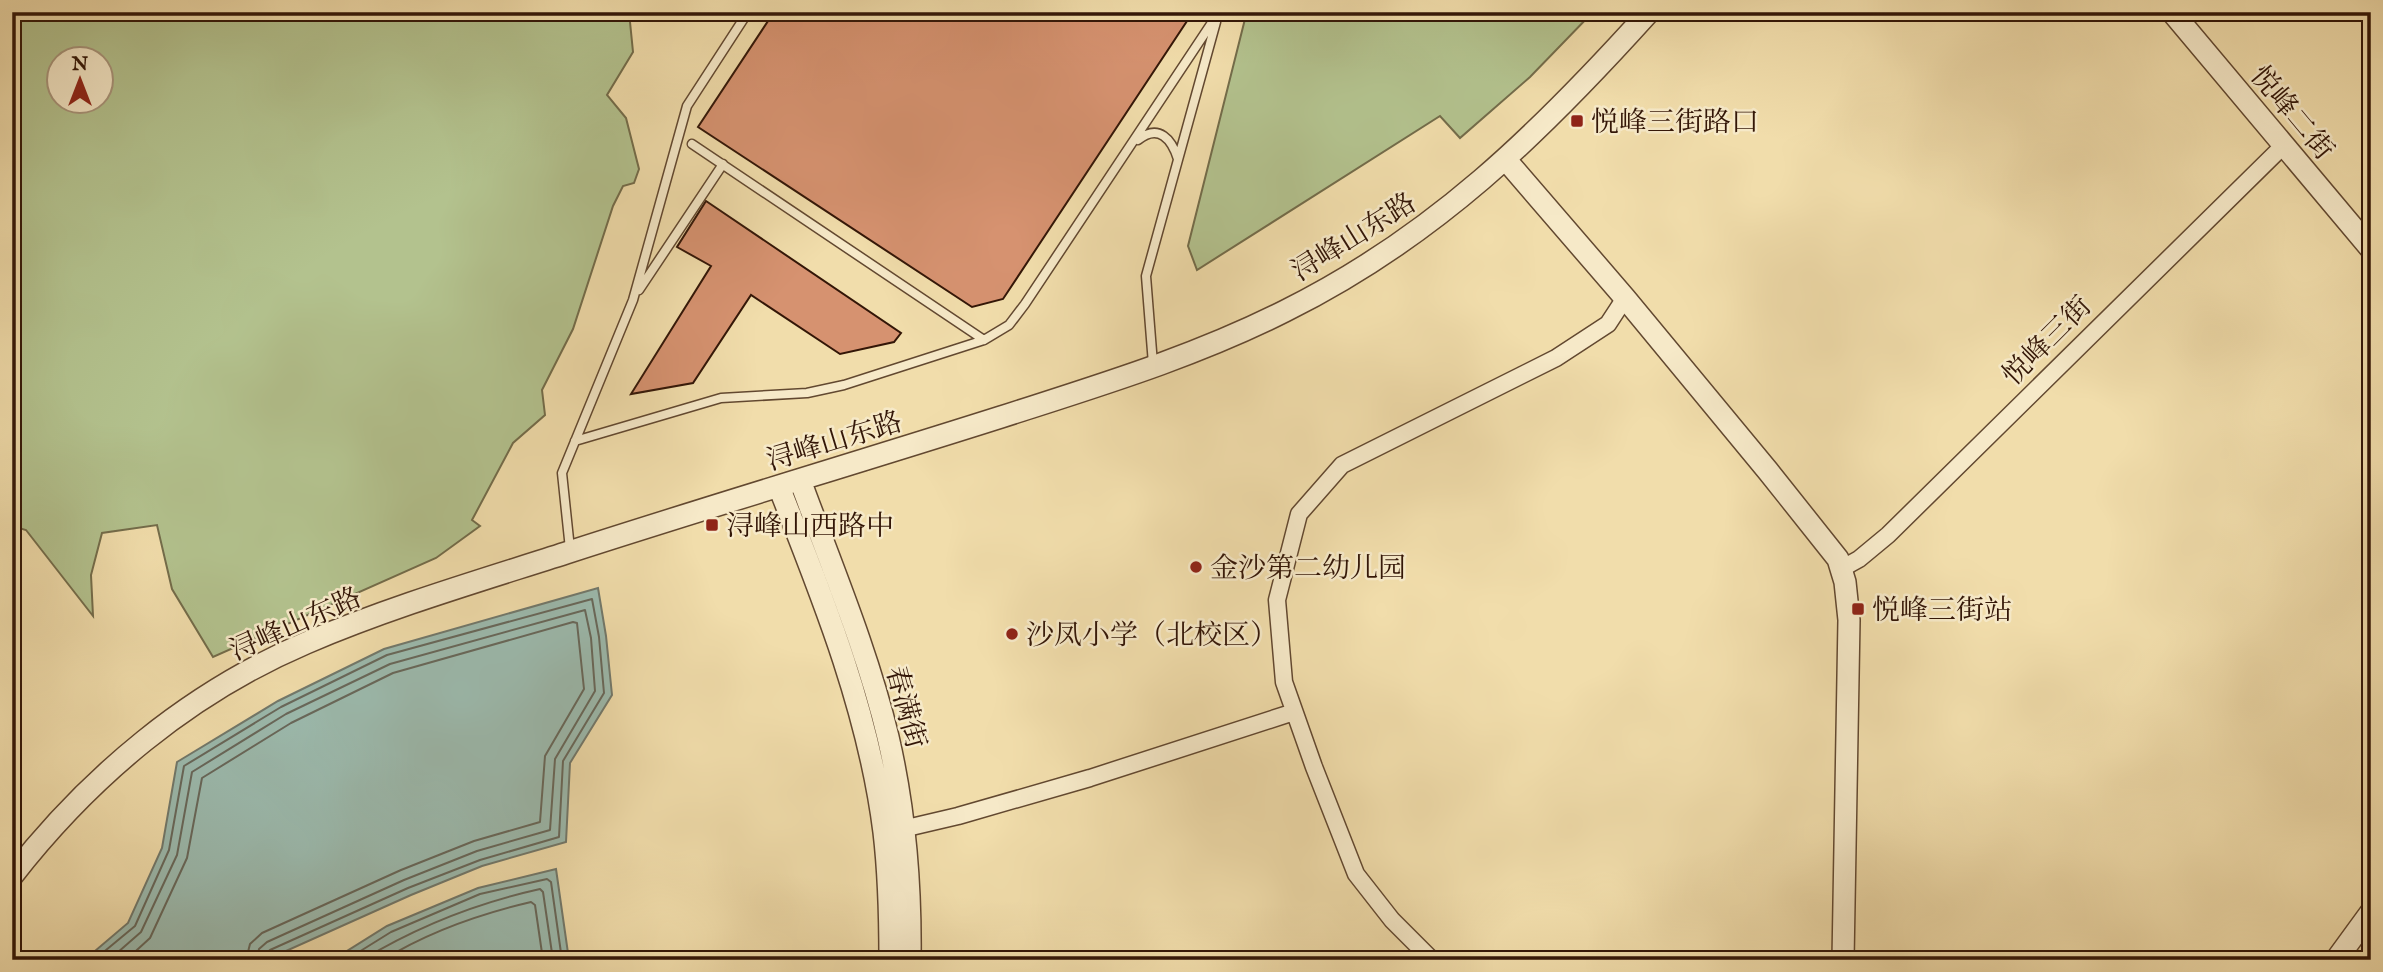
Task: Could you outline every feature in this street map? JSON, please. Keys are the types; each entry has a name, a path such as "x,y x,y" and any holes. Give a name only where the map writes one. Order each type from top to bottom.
{"street":[{"name":"浔峰山东路","path":"12,876 63,816 111,767 173,719 218,690 305,643 570,552 1153,367 1258,324 1344,279 1423,227 1506,160 1601,66 1649,12"},
{"name":"悦峰二街","path":"2172,12 2371,248"},
{"name":"悦峰三街","path":"1841,569 1859,559 1888,535 2284,145"},
{"path":"1506,160 1625,298 1838,559 1847,599 1849,647 1843,960"},
{"path":"1432,960 1392,920 1356,874 1284,682 1277,600 1299,514 1342,465 1556,358 1608,324 1625,298"},
{"name":"春满街","path":"800,480 874,690 893,760 890,960"},
{"name":"春满街","path":"779,487 846,666 894,831 909,890 910,960"},
{"path":"894,831 1090,778 1294,712"},
{"path":"2336,960 2371,912"}],"lane":[{"path":"570,552 562,473 633,300 687,106 748,12"},
{"path":"575,441 721,398 807,393 844,385 984,340 1009,325 1219,13"},
{"path":"1153,367 1146,276 1219,13"},
{"path":"1131,146 1145,135 1155,133 1166,136 1173,143 1178,159"},
{"path":"692,144 984,340"},
{"path":"633,300 723,164"}],"green space":[{"path":"12,12 629,12 633,52 607,95 626,118 639,169 634,183 623,186 613,206 573,329 542,390 545,415 513,443 472,520 480,526 436,558 213,657 172,589 157,525 102,533 91,575 93,616 26,530 12,526"},
{"path":"1251,12 1593,12 1530,77 1460,138 1440,116 1197,270 1188,246 1245,19"}],"water":[{"path":"598,588 612,695 570,763 566,842 482,866 266,960 79,960 95,951 128,923 162,848 177,762 278,701 384,649"},
{"path":"556,869 569,960 326,960 342,954 387,926 478,888"}],"building":[{"path":"774,12 1193,12 1003,299 972,307 698,127"},
{"path":"706,201 901,333 894,342 840,354 751,295 693,383 631,394 711,266 677,247"}],"place":[{"name":"悦峰三街路口","path":"1577,121"},
{"name":"浔峰山西路中","path":"712,525"},
{"name":"金沙第二幼儿园","path":"1196,567"},
{"name":"悦峰三街站","path":"1858,609"},
{"name":"沙凤小学（北校区）","path":"1012,634"}]}
